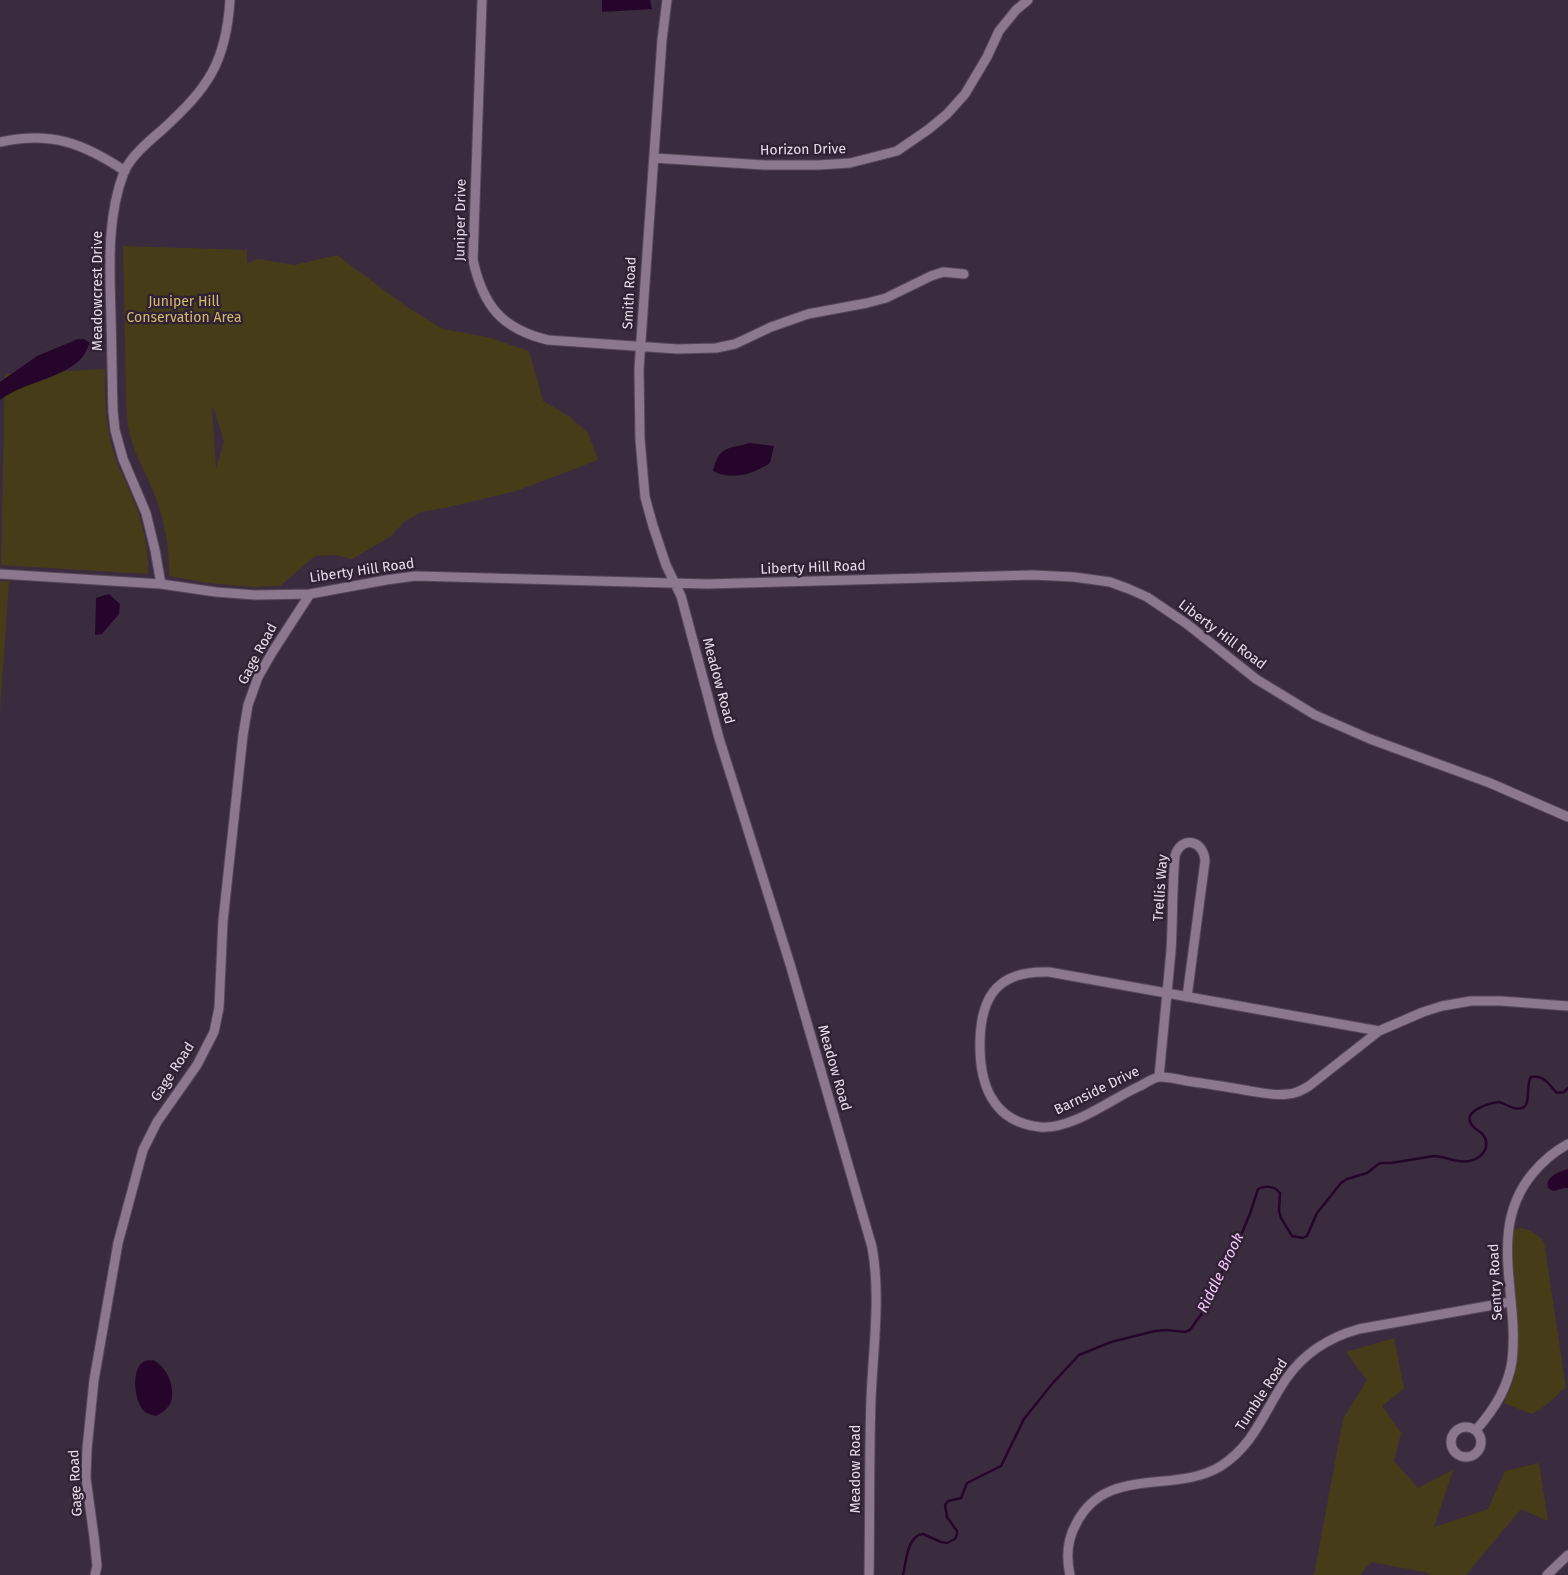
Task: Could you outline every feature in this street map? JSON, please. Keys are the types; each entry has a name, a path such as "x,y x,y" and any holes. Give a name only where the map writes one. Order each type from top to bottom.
{"street":[{"name":"Meadowcrest Drive","path":"161,584 146,513 123,459 116,435 113,411 110,233 125,171 148,142 191,103 213,72 222,54 229,24 230,0"},
{"name":"Juniper Drive","path":"482,0 473,260 477,280 485,297 496,313 512,326 529,335 548,340 677,349 716,348 735,344 771,327 808,314 886,298 943,272 964,274"},
{"name":"Smith Road","path":"668,0 662,40 640,345 640,438 646,497 653,526 666,565 676,583"},
{"name":"Horizon Drive","path":"654,158 764,165 819,166 850,163 897,151 941,119 965,94 987,57 999,31 1016,10 1028,0"},
{"path":"0,142 35,138 74,144 100,155 125,171"},
{"name":"Liberty Hill Road","path":"0,574 161,584 254,595 310,594 376,581 415,576 708,584 1033,575 1074,577 1110,582 1146,597 1187,624 1256,679 1316,715 1370,739 1490,783 1568,817"},
{"name":"Meadow Road","path":"676,583 719,738 790,964 872,1247 875,1269 875,1295 870,1429 869,1575"},
{"name":"Gage Road","path":"95,1575 97,1566 86,1478 86,1449 94,1380 118,1243 143,1150 157,1122 197,1065 214,1032 218,1008 224,912 243,735 248,706 261,671 310,594"},
{"name":"Trellis Way","path":"1159,1077 1171,944 1175,856 1182,845 1191,843 1200,847 1205,860 1187,997"},
{"name":"Barnside Drive","path":"1378,1031 1048,972 1029,973 1010,979 995,990 984,1006 980,1025 980,1065 988,1093 993,1101 1007,1114 1015,1120 1033,1126 1053,1127 1071,1122 1159,1077 1270,1094 1290,1094 1309,1086 1378,1031 1442,1006 1471,1001 1568,1006"},
{"name":"Sentry Road","path":"1476,1430 1494,1410 1509,1374 1513,1342 1507,1233 1511,1215 1517,1197 1527,1181 1550,1156 1568,1144"},
{"name":"Tumble Road","path":"1070,1575 1068,1553 1073,1529 1078,1518 1095,1500 1116,1488 1197,1476 1224,1463 1247,1444 1290,1373 1319,1346 1359,1329 1510,1302"},
{"path":"1547,1575 1568,1555"}],"green space":[{"name":"Juniper Hill Conservation Area","path":"123,246 247,250 247,263 258,259 295,265 337,255 404,305 443,329 487,337 529,351 543,401 570,417 588,433 598,460 516,491 421,512 404,522 390,537 352,559 335,555 315,556 280,586 253,587 208,583 169,576 167,544 161,513 132,442 128,427","holes":["213,407 224,441 216,469"]},
{"path":"105,369 109,435 115,457 137,508 146,546 148,574 1,565 5,374"},
{"path":"0,581 9,581 0,711"},
{"path":"1519,1228 1533,1232 1544,1242 1566,1388 1532,1414 1504,1403 1513,1380 1516,1360 1517,1325 1512,1237 1513,1229"},
{"path":"1394,1338 1404,1389 1382,1406 1401,1433 1394,1461 1418,1488 1453,1470 1434,1527 1488,1509 1505,1471 1539,1463 1548,1521 1521,1509 1466,1575 1430,1575 1428,1573 1371,1562 1360,1575 1314,1575 1343,1419 1367,1380 1346,1352"}],"shaded area":[{"path":"602,0 650,0 652,9 602,12"},
{"path":"78,339 84,339 90,343 80,360 62,372 20,389 0,400 0,382 37,356"},
{"path":"750,443 774,446 770,463 750,473 735,476 728,476 713,471 721,453 730,448"},
{"path":"109,594 120,604 119,614 102,634 95,635 96,598"},
{"path":"1568,1169 1568,1188 1554,1191 1549,1189 1548,1182 1552,1176"},
{"path":"153,1360 162,1366 172,1387 171,1401 168,1407 156,1416 146,1413 141,1407 135,1385 137,1370 140,1365 145,1361"}],"waterway":[{"name":"Riddle Brook","path":"903,1575 910,1544 918,1536 923,1534 947,1543 955,1539 957,1531 947,1517 945,1505 948,1501 961,1498 967,1483 1001,1466 1024,1419 1052,1384 1079,1355 1111,1342 1155,1331 1185,1332 1190,1330 1207,1306 1210,1290 1233,1255 1258,1189 1270,1187 1280,1193 1279,1211 1281,1218 1292,1236 1303,1238 1307,1236 1317,1213 1341,1183 1347,1179 1367,1173 1380,1163 1434,1156 1464,1162 1473,1160 1484,1152 1486,1145 1484,1136 1473,1127 1470,1120 1473,1112 1489,1104 1499,1102 1514,1108 1525,1107 1531,1077 1540,1077 1549,1083 1557,1093 1564,1092 1568,1088"}]}
